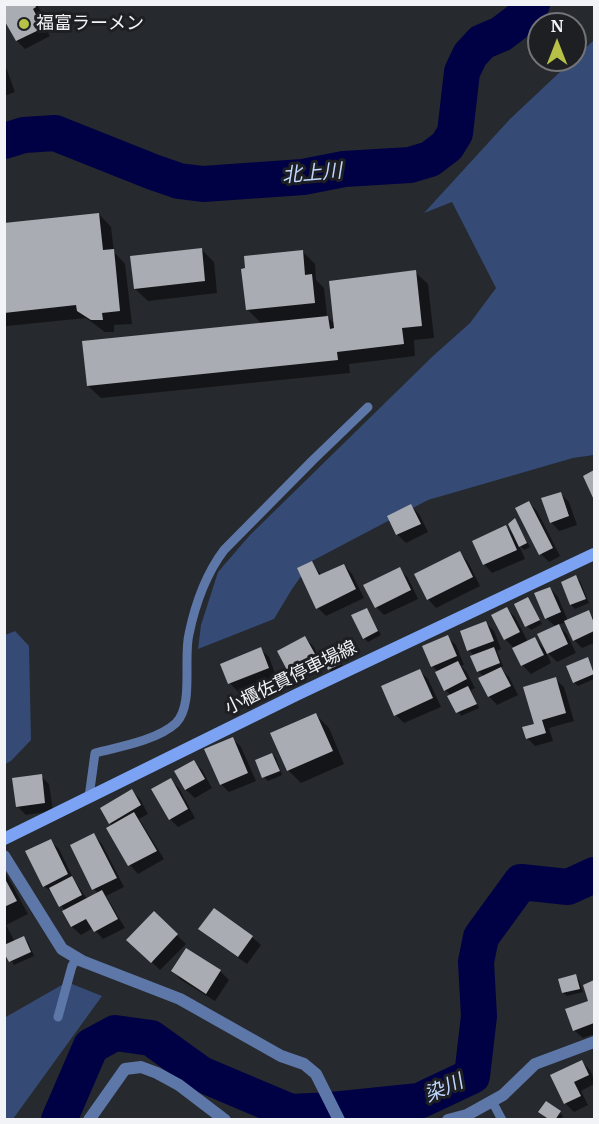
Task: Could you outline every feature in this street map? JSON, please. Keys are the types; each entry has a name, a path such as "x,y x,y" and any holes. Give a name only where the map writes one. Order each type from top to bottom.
{"main road":[{"name":"小櫃佐貫停車場線","path":"4,839 296,695 594,554"}],"street":[{"path":"4,856 62,949 77,958 180,999 281,1056 304,1064 316,1074 339,1119"},
{"path":"448,1119 467,1115 503,1095 535,1064 594,1042"},
{"path":"89,1119 125,1069 141,1067 179,1085 225,1119"}],"lane":[{"path":"89,797 95,753 131,745 159,733 176,723 185,710 186,649 189,633 212,566 224,550 368,407"},
{"path":"58,1017 72,966 77,958"},
{"path":"492,1101 502,1119"}],"shaded area":[{"path":"594,40 594,455 573,458 428,500 312,561 274,619 198,649 201,625 218,572 250,535 433,356 470,323 496,288 452,202 424,213 510,119 560,72 587,72 587,47"},
{"path":"15,631 29,646 31,740 11,761 5,764 5,635"},
{"path":"67,982 102,996 13,1119 5,1119 4,1018"}],"building":[{"name":"福富ラーメン","path":"4,4 35,4 36,7 33,9 43,28 16,41 4,20"},
{"path":"99,213 103,250 114,249 120,311 102,313 103,320 91,320 77,311 76,305 4,313 4,223"},
{"path":"202,248 205,281 134,289 130,256"},
{"path":"303,250 305,275 312,274 315,303 246,310 241,269 245,268 244,256"},
{"path":"416,270 422,326 402,328 404,344 337,352 338,360 87,386 82,341 328,316 330,329 334,328 329,281"},
{"path":"594,470 594,500 583,476"},
{"path":"561,492 569,516 550,523 541,498"},
{"path":"529,501 553,548 539,555 515,508"},
{"path":"411,504 421,524 396,535 387,516"},
{"path":"515,518 527,543 519,547 508,524"},
{"path":"506,525 517,550 483,565 472,541"},
{"path":"460,551 473,577 427,600 414,574"},
{"path":"312,561 319,575 344,564 356,589 316,609 297,568"},
{"path":"400,567 411,590 375,608 363,585"},
{"path":"576,575 586,599 570,605 561,582"},
{"path":"550,587 561,612 545,619 534,593"},
{"path":"528,597 540,620 525,627 514,604"},
{"path":"507,607 520,632 504,640 491,615"},
{"path":"367,608 378,631 363,639 351,615"},
{"path":"589,610 594,623 594,631 573,641 564,621"},
{"path":"486,621 494,641 467,651 460,631"},
{"path":"559,624 568,644 547,654 537,634"},
{"path":"448,635 457,656 431,667 422,646"},
{"path":"305,636 315,654 287,670 277,651"},
{"path":"535,637 544,655 521,666 512,648"},
{"path":"332,646 341,664 328,670 319,652"},
{"path":"261,647 269,668 228,684 220,664"},
{"path":"494,647 500,663 477,672 470,656"},
{"path":"588,657 594,674 573,683 566,666"},
{"path":"458,661 467,679 444,691 435,672"},
{"path":"501,667 511,686 488,697 478,678"},
{"path":"420,669 433,698 394,716 381,686"},
{"path":"556,677 566,713 542,720 546,733 526,739 522,727 534,724 523,687"},
{"path":"468,686 477,704 456,713 447,696"},
{"path":"316,713 333,751 287,771 270,733"},
{"path":"233,737 248,773 220,785 204,749"},
{"path":"272,753 280,771 262,778 255,760"},
{"path":"194,760 205,779 185,790 174,771"},
{"path":"42,774 45,803 16,807 12,778"},
{"path":"171,778 188,809 169,820 151,789"},
{"path":"132,789 141,805 109,824 100,808"},
{"path":"134,812 157,851 128,866 106,828"},
{"path":"94,833 117,878 92,890 70,845"},
{"path":"51,839 68,874 43,887 25,851"},
{"path":"72,876 82,895 59,907 49,888"},
{"path":"4,877 17,901 4,907"},
{"path":"102,890 118,919 94,932 86,919 71,927 62,911"},
{"path":"214,908 253,936 238,957 198,929"},
{"path":"154,911 178,934 151,963 126,940"},
{"path":"24,936 31,952 9,962 4,953 4,945"},
{"path":"186,948 221,970 206,994 171,971"},
{"path":"576,974 580,989 562,993 558,979"},
{"path":"594,980 594,1023 573,1031 565,1009 588,1001 583,985"},
{"path":"582,1060 589,1075 574,1082 581,1096 564,1104 550,1075"},
{"path":"546,1101 561,1111 555,1120 550,1120 538,1112"}],"waterway":[{"name":"北上川","path":"4,141 24,135 55,133 179,181 203,184 303,177 344,169 410,165 430,159 447,146 455,133 462,72 470,55 482,42 501,34 522,18 532,4"},
{"name":"染川","path":"59,1120 91,1046 115,1033 151,1038 201,1074 291,1112 419,1101 472,1076 479,1016 476,962 481,937 521,882 568,887 594,875"}],"place":[{"name":"福富ラーメン","path":"24,24"}]}
